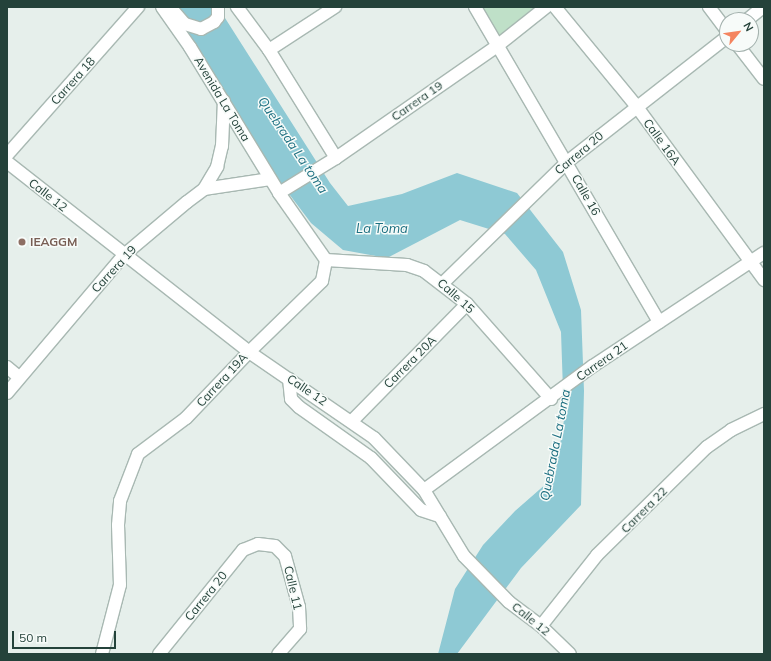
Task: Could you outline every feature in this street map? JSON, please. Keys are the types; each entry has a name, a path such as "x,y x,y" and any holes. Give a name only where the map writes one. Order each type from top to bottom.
{"street":[{"name":"Carrera 18","path":"7,155 138,7"},
{"name":"Avenida La Toma","path":"162,7 190,47 224,101 270,179 282,191 326,260"},
{"path":"170,7 186,24 201,29 214,22 218,16 218,7"},
{"path":"237,7 269,50 336,158"},
{"path":"269,50 335,7"},
{"name":"Calle 16","path":"475,7 567,162 659,322"},
{"name":"Carrera 19","path":"282,191 336,158 498,46 546,7"},
{"name":"Calle 16A","path":"555,7 637,107 764,280"},
{"path":"709,7 719,20"},
{"name":"Carrera 20","path":"442,283 529,197 567,162 719,43"},
{"path":"743,52 764,79"},
{"path":"204,189 217,167 222,146 224,101"},
{"name":"Calle 12","path":"7,162 248,352 352,421 374,438 424,490 464,556 509,602 541,626 570,654"},
{"path":"204,189 270,179"},
{"name":"Carrera 19","path":"7,393 124,255 204,189"},
{"name":"Carrera 21","path":"424,490 555,396 593,366 764,253"},
{"name":"Calle 15","path":"326,260 407,265 424,270 467,304 555,396"},
{"name":"Carrera 19A","path":"102,654 120,585 118,525 120,501 138,454 186,418 248,352 322,281 326,260"},
{"name":"Carrera 20A","path":"352,421 467,304"},
{"path":"7,367 19,377"},
{"path":"289,379 291,399 299,407 371,458 421,510 440,516"},
{"name":"Carrera 22","path":"541,626 597,556 707,447 731,430 764,414"},
{"name":"Carrera 20","path":"159,654 243,550 258,544"},
{"name":"Calle 11","path":"258,544 275,546 285,556 300,607 300,629 278,654"}],"green space":[{"path":"475,7 546,7 497,46"}],"water":[{"name":"La Toma","path":"167,7 218,7 330,183 348,206 402,194 457,173 517,193 563,252 581,310 584,391 581,505 521,568 457,654 438,654 455,589 483,545 515,511 555,476 564,420 561,332 536,270 505,234 460,220 387,258 343,250 311,223 268,166"}],"place":[{"name":"IEAGGM","path":"22,242"}],"water label":[{"name":"Quebrada La toma","path":"293,145"},
{"name":"Quebrada La toma","path":"555,445"}]}
